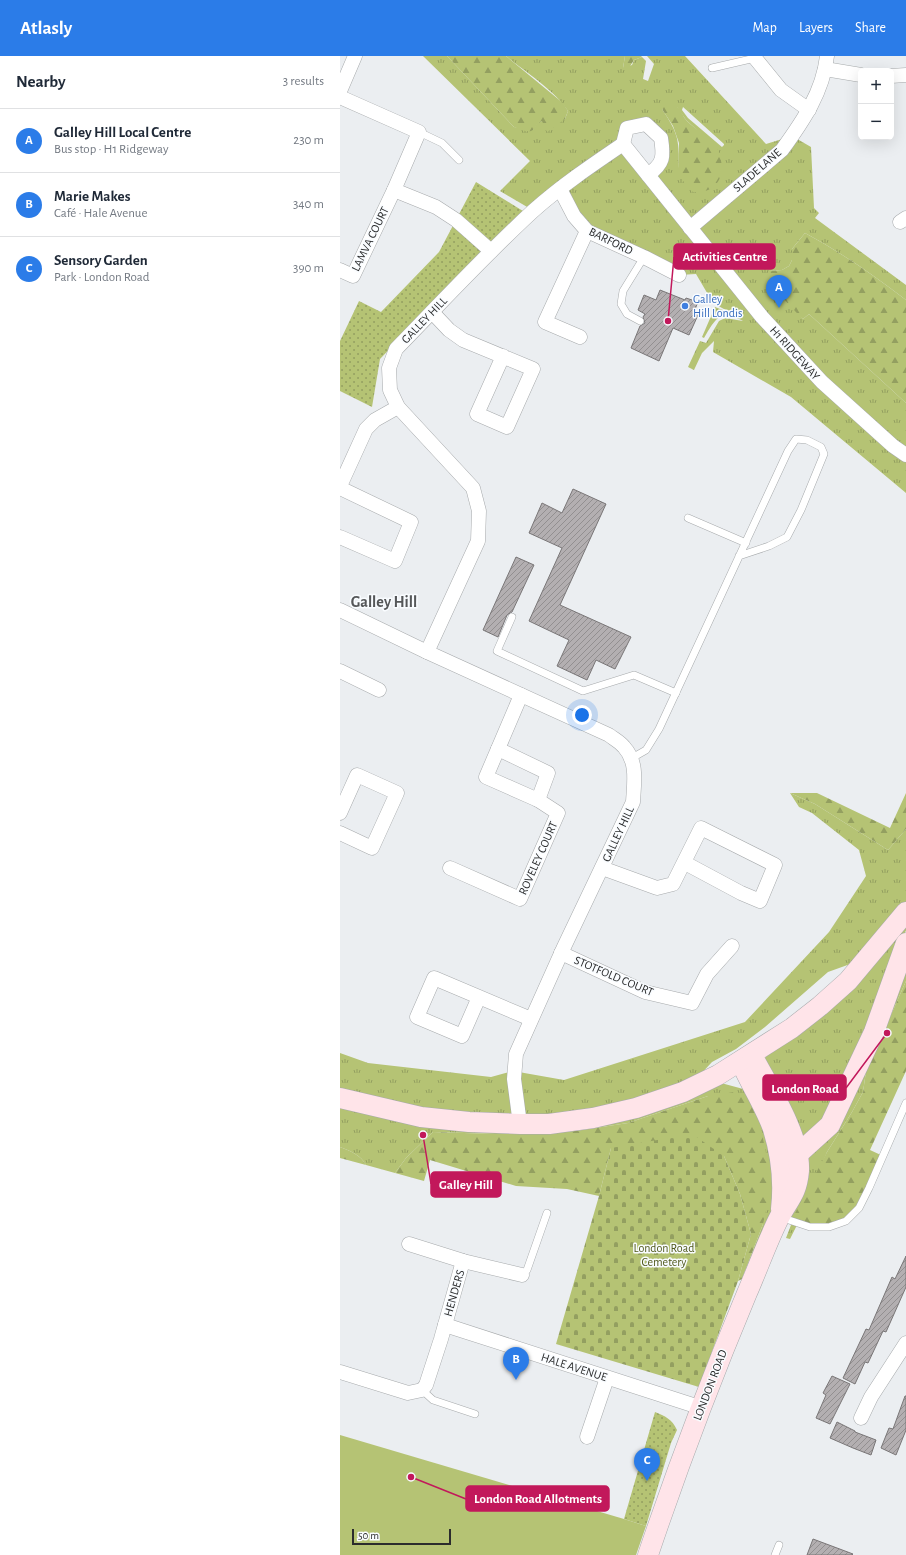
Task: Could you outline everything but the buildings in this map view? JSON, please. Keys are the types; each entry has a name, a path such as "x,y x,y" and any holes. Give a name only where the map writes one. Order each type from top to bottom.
{"street":[{"path":"340,91 355,56"},
{"path":"755,58 781,90 809,110"},
{"path":"826,63 858,74"},
{"name":"SLADE LANE","path":"690,228 782,150 817,96 826,63"},
{"path":"894,76 906,75"},
{"path":"340,97 419,132 394,190 436,207 456,220 491,251"},
{"path":"623,144 627,128 646,124 661,138 664,154 658,167 648,175"},
{"name":"H1 RIDGEWAY","path":"623,144 762,317 822,382 893,446 906,455"},
{"name":"GALLEY HILL","path":"427,652 478,541 479,511 473,488 398,407 390,390 389,368 396,349 491,251 534,211 579,175 623,144"},
{"name":"LAMVA COURT","path":"340,270 353,276 394,190"},
{"name":"BARFORD","path":"560,190 574,216 587,231 679,275"},
{"path":"580,337 545,322 587,231"},
{"path":"432,312 449,330 463,340 503,356 532,370 507,427 477,414 503,356"},
{"path":"340,537 395,561 411,522 340,487 366,429 375,420 398,407"},
{"path":"340,610 427,652 609,735 624,746 632,758"},
{"path":"340,672 379,690"},
{"name":"ROVELEY COURT","path":"450,868 520,899 558,813 538,800 486,777 521,695"},
{"path":"498,749 548,772 538,800"},
{"name":"GALLEY HILL","path":"520,1124 514,1079 516,1054 561,953 633,802 635,777 632,758"},
{"path":"340,813 357,775 397,793 372,848 340,833"},
{"path":"602,868 657,888 673,884 685,863 701,828 775,865 760,901 741,893 685,863"},
{"path":"341,1098 421,1117 469,1122 520,1124 549,1124 593,1118 636,1108 683,1092 718,1075 792,1028 848,981 900,919"},
{"name":"STOTFOLD COURT","path":"561,953 644,992 692,1003 707,974 732,946"},
{"path":"798,1154 830,1124 874,1032 905,946"},
{"path":"479,997 462,1036 417,1017 434,978 532,1019"},
{"name":"LONDON ROAD","path":"648,1555 674,1480 732,1330 780,1217 795,1193 799,1171 798,1154 795,1141 780,1108 746,1058"},
{"name":"LONDON ROAD","path":"746,1058 777,1144 783,1184 780,1217"},
{"name":"HENDERS","path":"409,1244 462,1261 522,1275"},
{"name":"HENDERS","path":"445,1325 462,1261"},
{"path":"340,1372 408,1393 422,1390 426,1385 445,1325"},
{"name":"HALE AVENUE","path":"445,1325 702,1408"},
{"path":"861,1418 871,1397 906,1343"},
{"path":"587,1437 607,1378"}],"lane":[{"path":"712,68 755,58"},
{"path":"419,132 442,143 459,160"},
{"path":"640,321 628,314 621,304 623,291 644,257"},
{"path":"632,758 646,750 658,729 788,451 796,440 808,440 821,447 824,454 801,510 787,537 769,546 739,556"},
{"path":"688,518 746,543"},
{"path":"512,617 496,651 583,691 634,675 676,693"},
{"path":"780,1217 810,1227 829,1228 846,1221 858,1208 862,1201 906,1103"},
{"path":"522,1275 527,1270 547,1213"},
{"path":"422,1390 433,1400 475,1414"},
{"path":"775,1555 779,1546"}],"green space":[{"path":"423,56 447,56 514,127 533,130 537,123 542,121 565,119 568,111 556,96 506,56 625,56 623,68 632,65 634,60 642,57 646,61 643,79 648,81 654,64 647,56 685,56 766,144 792,136 811,147 814,208 819,213 815,218 906,285 906,300 857,264 805,233 792,249 792,260 789,266 782,270 769,271 772,278 803,319 809,314 906,403 906,493 791,397 713,352 714,341 702,353 694,370 688,367 700,341 706,343 719,321 725,318 743,321 730,315 724,315 717,319 704,338 702,337 715,307 733,314 713,303 696,274 679,275 598,236 560,190 534,211 500,191 530,161","holes":["677,107 686,120 697,130 678,169 679,151 677,137 672,124 662,109","683,107 724,144 724,145 722,147 688,118 682,110","646,124 664,154 647,175 623,144 627,128"]},
{"path":"447,56 506,56 563,103 568,111 565,119 547,132 542,121 530,131 525,131 514,127"},
{"path":"625,56 642,57 634,60 627,71 623,68"},
{"path":"664,104 678,107 687,121 709,139 717,148 722,164 722,171 717,183 708,190 693,192 683,181 678,169 679,143 673,126 662,109"},
{"path":"476,182 523,211 380,359 372,407 340,391 340,341 359,301 381,312 439,252"},
{"path":"805,233 857,264 906,300 906,403 809,314 803,319 780,294 772,278 768,278 769,271 782,270 789,266 792,260 792,249"},
{"path":"790,793 815,804 888,850 906,829 906,930 886,985 821,1124 802,1141 762,1061 792,1028 867,958 828,972 765,1027 736,1049 712,1062 684,1092 721,1083 747,1090 772,1145 773,1215 742,1279 763,1224 708,1096 628,1123 575,1131 495,1134 433,1132 406,1158 395,1173 366,1165 358,1156 340,1147 340,1053 368,1063 491,1077 513,1071 564,1080 745,1022 829,932 866,876 859,850 812,813 799,807"},
{"path":"790,793 817,793 890,828 906,793 906,829 888,850 815,804"},
{"path":"906,955 906,981 866,1071 863,1092 827,1152 790,1239 786,1238 791,1225 787,1193 813,1148"},
{"path":"906,981 906,1071 870,1150 883,1156 869,1188 846,1221 829,1227 791,1221 827,1152 863,1092 866,1071"},
{"path":"735,1092 751,1104 762,1134 772,1183 763,1224 742,1279 738,1281 751,1234 740,1194 724,1156 611,1148 599,1196 567,1189 516,1186 430,1160 424,1181 395,1173 406,1158 433,1132 495,1134 575,1131 628,1123 708,1096"},
{"name":"London Road Cemetery","path":"692,1134 724,1156 740,1194 751,1234 738,1281 699,1387 556,1344 599,1196 611,1148"},
{"path":"340,1147 358,1156 366,1165 340,1158"},
{"path":"655,1412 668,1418 677,1430 671,1443 646,1526 624,1519"},
{"path":"340,1435 646,1526 636,1555 340,1555"}],"place":[{"name":"Galley Hill Londis","path":"685,306"},
{"name":"Galley Hill Local Centre","path":"779,308"},
{"name":"Activities Centre","path":"668,321"},
{"name":"London Road","path":"887,1033"},
{"name":"Galley Hill","path":"423,1135"},
{"name":"Marie Makes","path":"516,1380"},
{"name":"London Road Allotments","path":"411,1477"},
{"name":"Sensory Garden","path":"647,1481"}],"district":[{"name":"Galley Hill","path":"384,601"}]}
